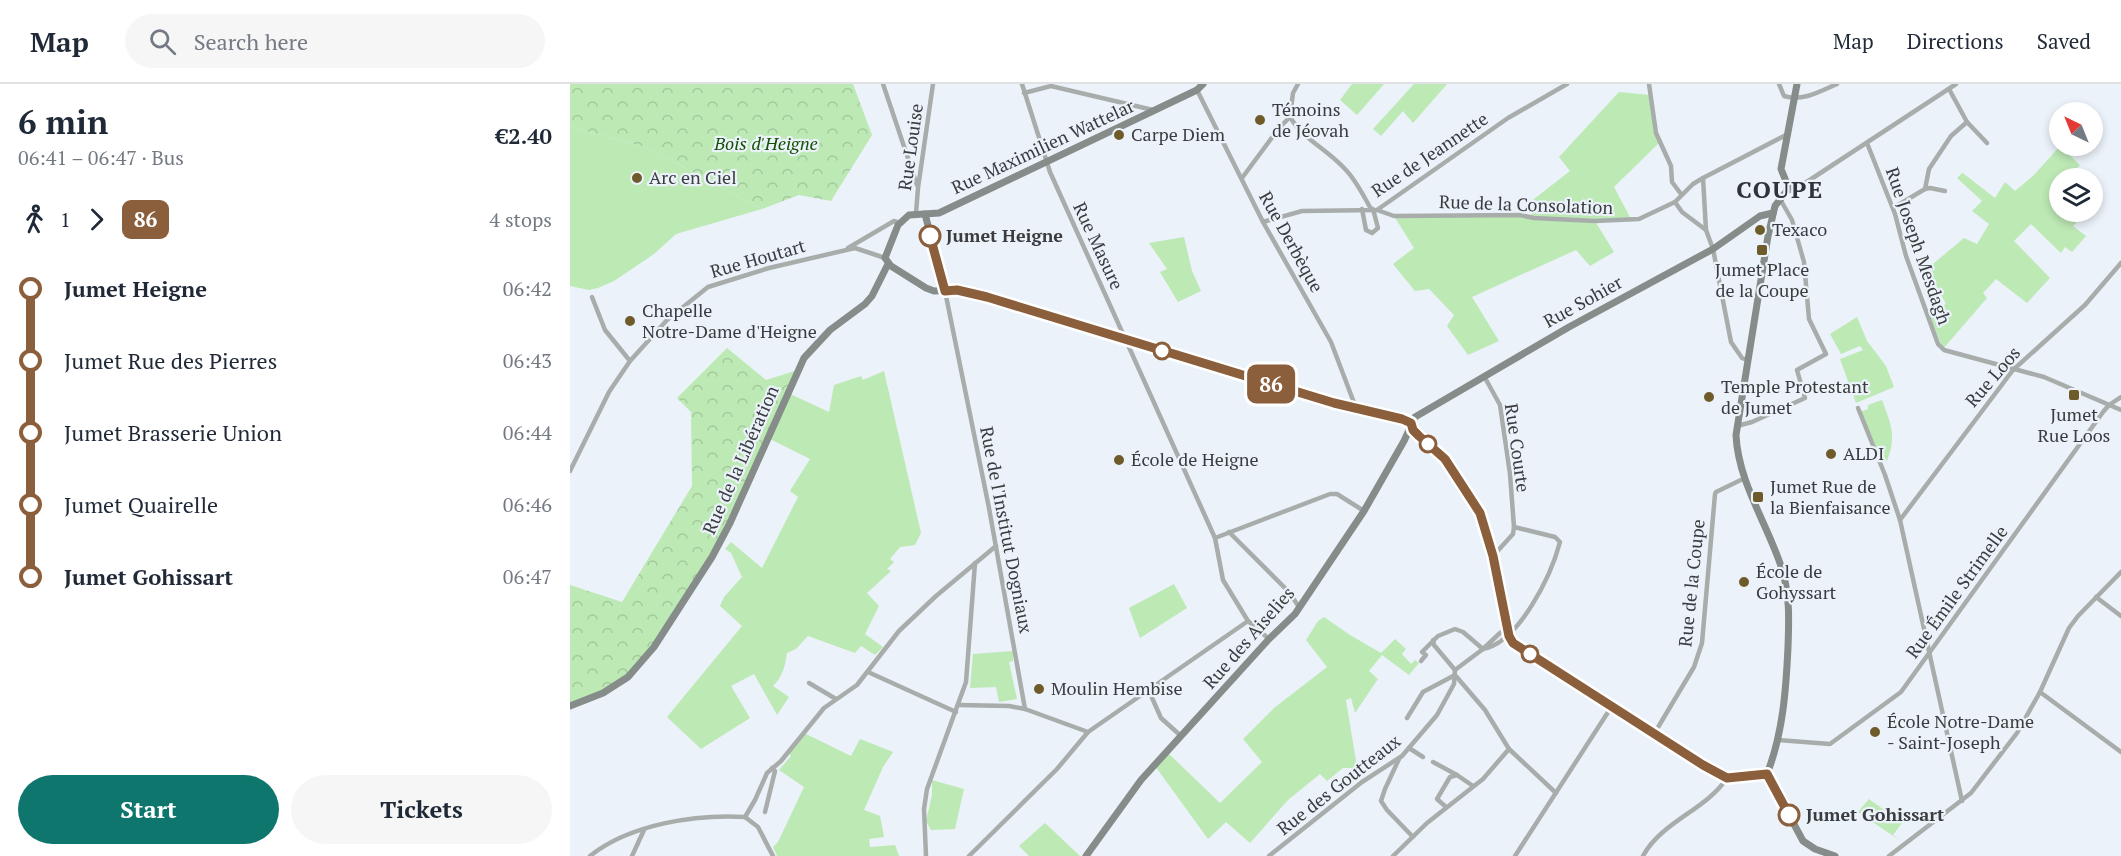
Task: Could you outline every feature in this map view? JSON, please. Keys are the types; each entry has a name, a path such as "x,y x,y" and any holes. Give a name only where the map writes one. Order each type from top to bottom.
{"street":[{"path":"883,84 918,188"},
{"name":"Rue Louise","path":"921,214 918,188 933,84"},
{"name":"Rue Masure","path":"1022,84 1050,172 1215,538 1223,580 1248,621 1269,639"},
{"name":"Rue Maximilien Wattelar","path":"900,223 909,215 939,213 1155,111 1197,90 1203,84"},
{"path":"1242,178 1279,128 1290,117 1293,93 1298,84"},
{"name":"Rue de Jeannette","path":"1263,222 1302,211 1374,209 1508,118 1568,84"},
{"path":"1648,84 1656,133 1671,166 1672,182 1681,194"},
{"path":"1779,84 1785,96 1794,99 1820,92 1837,84"},
{"path":"1797,84 1781,168 1788,186 1773,213 1747,360 1736,448 1745,478 1782,568 1789,594 1786,695 1767,774 1802,839 1815,853 1823,850 1832,856"},
{"path":"1786,192 1796,189 1956,84"},
{"path":"1024,93 1051,86 1155,111"},
{"path":"1949,89 1967,122 1987,143"},
{"name":"Rue Derbèque","path":"1197,90 1263,222 1331,342 1356,408"},
{"path":"1290,117 1297,128 1344,168 1358,184 1374,209 1378,228 1372,233 1366,230 1362,209"},
{"path":"1925,189 1929,169 1951,136 1967,122"},
{"path":"1642,226 1639,219 1675,202 1681,194 1703,178 1787,134"},
{"name":"Rue Joseph Mesdagh","path":"1867,143 1893,208 1910,267 1938,344 1944,350 2044,377 2121,410"},
{"path":"1703,178 1706,230 1713,249 1731,342 1742,358 1747,360"},
{"path":"1893,208 1925,189 1945,191"},
{"path":"1737,426 1752,422 1805,398 1797,370 1826,354 1809,319 1804,262 1792,220 1780,198"},
{"path":"1675,202 1682,212 1706,230"},
{"name":"Rue de la Consolation","path":"1374,209 1394,216 1520,215 1534,218 1595,221 1639,219"},
{"name":"Rue Sohier","path":"1411,423 1423,411 1483,376 1713,249 1760,216 1773,213"},
{"path":"921,214 945,291"},
{"path":"846,250 894,221 900,223"},
{"name":"Rue de la Libération","path":"570,706 603,693 628,677 654,647 719,544 804,358 830,330 865,304 872,296 900,223"},
{"name":"Rue Houtart","path":"570,471 604,401 630,361 667,320 708,287 769,268 855,248 886,261"},
{"path":"886,261 934,291 957,290 987,297 1334,403 1411,423 1413,430 1445,459 1474,501 1488,534 1510,639 1516,645 1727,778 1767,774"},
{"name":"Rue Loos","path":"1900,520 2013,370 2085,305 2121,263"},
{"path":"926,288 933,288 941,280"},
{"name":"Rue de l'Institut Dogniaux","path":"945,291 996,546 1025,709"},
{"path":"592,297 605,330 630,361"},
{"name":"Rue Courte","path":"1483,376 1500,405 1510,474 1514,527"},
{"name":"Rue Émile Strimelle","path":"1777,740 1830,744 1901,692 2109,405 2121,397"},
{"path":"1858,408 1900,520 1962,801"},
{"name":"Rue des Aiselies","path":"1086,856 1126,799 1299,607 1364,512 1404,441 1411,423"},
{"name":"Rue de la Coupe","path":"1654,734 1694,667 1702,643 1715,494 1745,478"},
{"path":"1215,538 1330,494 1337,494 1364,512"},
{"path":"1407,718 1423,692 1455,672 1500,633 1509,632 1521,622 1538,596 1560,542 1555,537 1514,527 1513,534 1493,556"},
{"path":"1229,532 1289,592 1299,607"},
{"path":"746,817 766,773 781,760 824,708 857,685 899,631 936,596 996,546"},
{"path":"926,856 924,809 927,789 966,682 975,563"},
{"path":"1889,856 1971,793 2017,733 2040,692 2069,628 2121,572"},
{"path":"2096,597 2121,616"},
{"path":"969,856 1057,769 1088,732 1248,621"},
{"path":"1421,661 1426,655 1422,652 1432,640 1455,629 1463,632 1483,649"},
{"path":"1432,640 1485,710 1509,749 1556,793"},
{"path":"868,672 956,712"},
{"name":"Rue des Goutteaux","path":"1269,856 1362,783 1400,758 1437,715 1454,684 1455,672"},
{"path":"809,683 836,699"},
{"path":"1149,691 1161,718 1181,736"},
{"path":"2040,692 2121,752"},
{"path":"958,705 1009,706 1025,709 1088,732"},
{"path":"1515,856 1612,706"},
{"path":"1409,748 1424,757"},
{"path":"1393,856 1446,807 1483,779 1509,749"},
{"path":"1400,758 1381,801 1413,837"},
{"path":"1433,762 1473,786"},
{"path":"765,812 775,771 772,768"},
{"path":"1446,807 1437,799 1450,777 1457,775"},
{"path":"1643,856 1653,842 1697,807 1727,778"},
{"path":"590,856 602,847 630,833 664,824 722,816 746,817 755,825 772,856"},
{"path":"632,856 644,830"}],"green space":[{"name":"Bois d'Heigne","path":"570,84 853,84 872,135 831,201 799,195 762,209 645,147 570,127"},
{"path":"1352,84 1384,84 1357,115 1340,100"},
{"path":"1414,84 1447,84 1413,123 1403,111 1381,136 1373,129"},
{"path":"1619,92 1650,95 1660,142 1614,187 1632,221 1595,221 1614,252 1590,266 1576,250 1472,297 1499,341 1468,355 1447,326 1454,315 1429,289 1415,291 1393,264 1414,248 1394,216 1531,216 1534,199 1570,171 1559,157"},
{"name":"Arc en Ciel","path":"570,127 645,147 762,209 676,234 654,254 614,281 598,288 589,290 570,286"},
{"path":"2051,156 2071,156 2080,165 2077,168 2049,168 2049,222 2077,222 2073,226 2086,236 2072,252 2065,247 2061,253 2031,224 2014,241 2050,278 2027,303 1996,279 1983,293 1987,298 1943,349 1928,312 1946,304 1927,269 1964,238 1977,244 1989,224 1972,211 1982,201 1957,178 1962,173 1964,174 1995,198 2005,182 2015,191"},
{"path":"1184,237 1192,271 1201,291 1178,302 1160,272 1167,269 1149,243"},
{"path":"1857,317 1867,341 1886,366 1894,387 1856,403 1840,359 1863,350 1860,346 1841,354 1830,334"},
{"path":"727,348 766,380 798,370 730,523 677,612 628,677 570,706 570,585 622,602 692,486 691,412 677,398"},
{"path":"884,371 921,533 915,545 900,547 890,559 894,562 887,569 891,571 867,593 879,606 865,634 883,647 875,655 861,646 855,653 808,636 796,649 787,653 783,671 773,686 789,697 777,715 754,674 731,686 750,718 701,749 667,717 742,626 720,606 724,597 742,577 731,553 725,549 731,542 762,568 798,497 790,491 810,459 768,438 788,393 829,412 834,385 861,376 863,380"},
{"path":"1882,400 1892,430 1892,444 1887,461 1877,456 1860,412 1868,409 1868,405"},
{"path":"1174,584 1187,608 1140,638 1129,608"},
{"path":"1324,617 1381,653 1395,639 1406,649 1402,654 1411,664 1415,660 1419,663 1409,675 1382,655 1369,671 1378,679 1355,713 1351,698 1346,700 1356,761 1354,768 1343,768 1327,781 1320,774 1288,800 1250,843 1226,822 1208,839 1155,766 1167,752 1220,803 1262,762 1243,739 1274,708 1327,667 1306,640 1318,621"},
{"path":"1013,651 1013,661 1009,662 1017,699 999,702 996,687 970,688 973,654"},
{"path":"804,733 851,756 860,739 893,752 883,767 864,810 880,816 884,837 869,839 870,847 895,845 899,856 777,856 773,847 778,842 804,787 779,770 791,756 788,752"},
{"path":"932,780 964,789 955,829 931,830 926,821 932,795"},
{"path":"1869,799 1902,823 1893,835 1902,842 1858,812"},
{"path":"1045,823 1080,856 1029,856 1019,846"}],"bus line":[{"name":"86","path":"930,236 945,291 950,289 987,297 1334,403 1411,423 1413,430 1445,459 1480,513 1488,534 1509,636 1513,643 1703,765 1727,778 1767,774 1789,815"}],"place":[{"name":"Témoins de Jéovah","path":"1260,120"},
{"name":"Carpe Diem","path":"1119,135"},
{"name":"Arc en Ciel","path":"637,178"},
{"name":"Texaco","path":"1760,230"},
{"name":"Jumet Heigne","path":"930,236"},
{"name":"Jumet Place de la Coupe","path":"1762,250"},
{"name":"Chapelle Notre-Dame d'Heigne","path":"630,321"},
{"name":"Jumet Rue Loos","path":"2074,395"},
{"name":"Temple Protestant de Jumet","path":"1709,397"},
{"name":"ALDI","path":"1831,454"},
{"name":"École de Heigne","path":"1119,460"},
{"name":"Jumet Rue de la Bienfaisance","path":"1758,497"},
{"name":"École de Gohyssart","path":"1744,582"},
{"name":"Moulin Hembise","path":"1039,689"},
{"name":"École Notre-Dame - Saint-Joseph","path":"1875,732"},
{"name":"Jumet Gohissart","path":"1789,815"}],"district":[{"name":"COUPE","path":"1780,190"}]}
